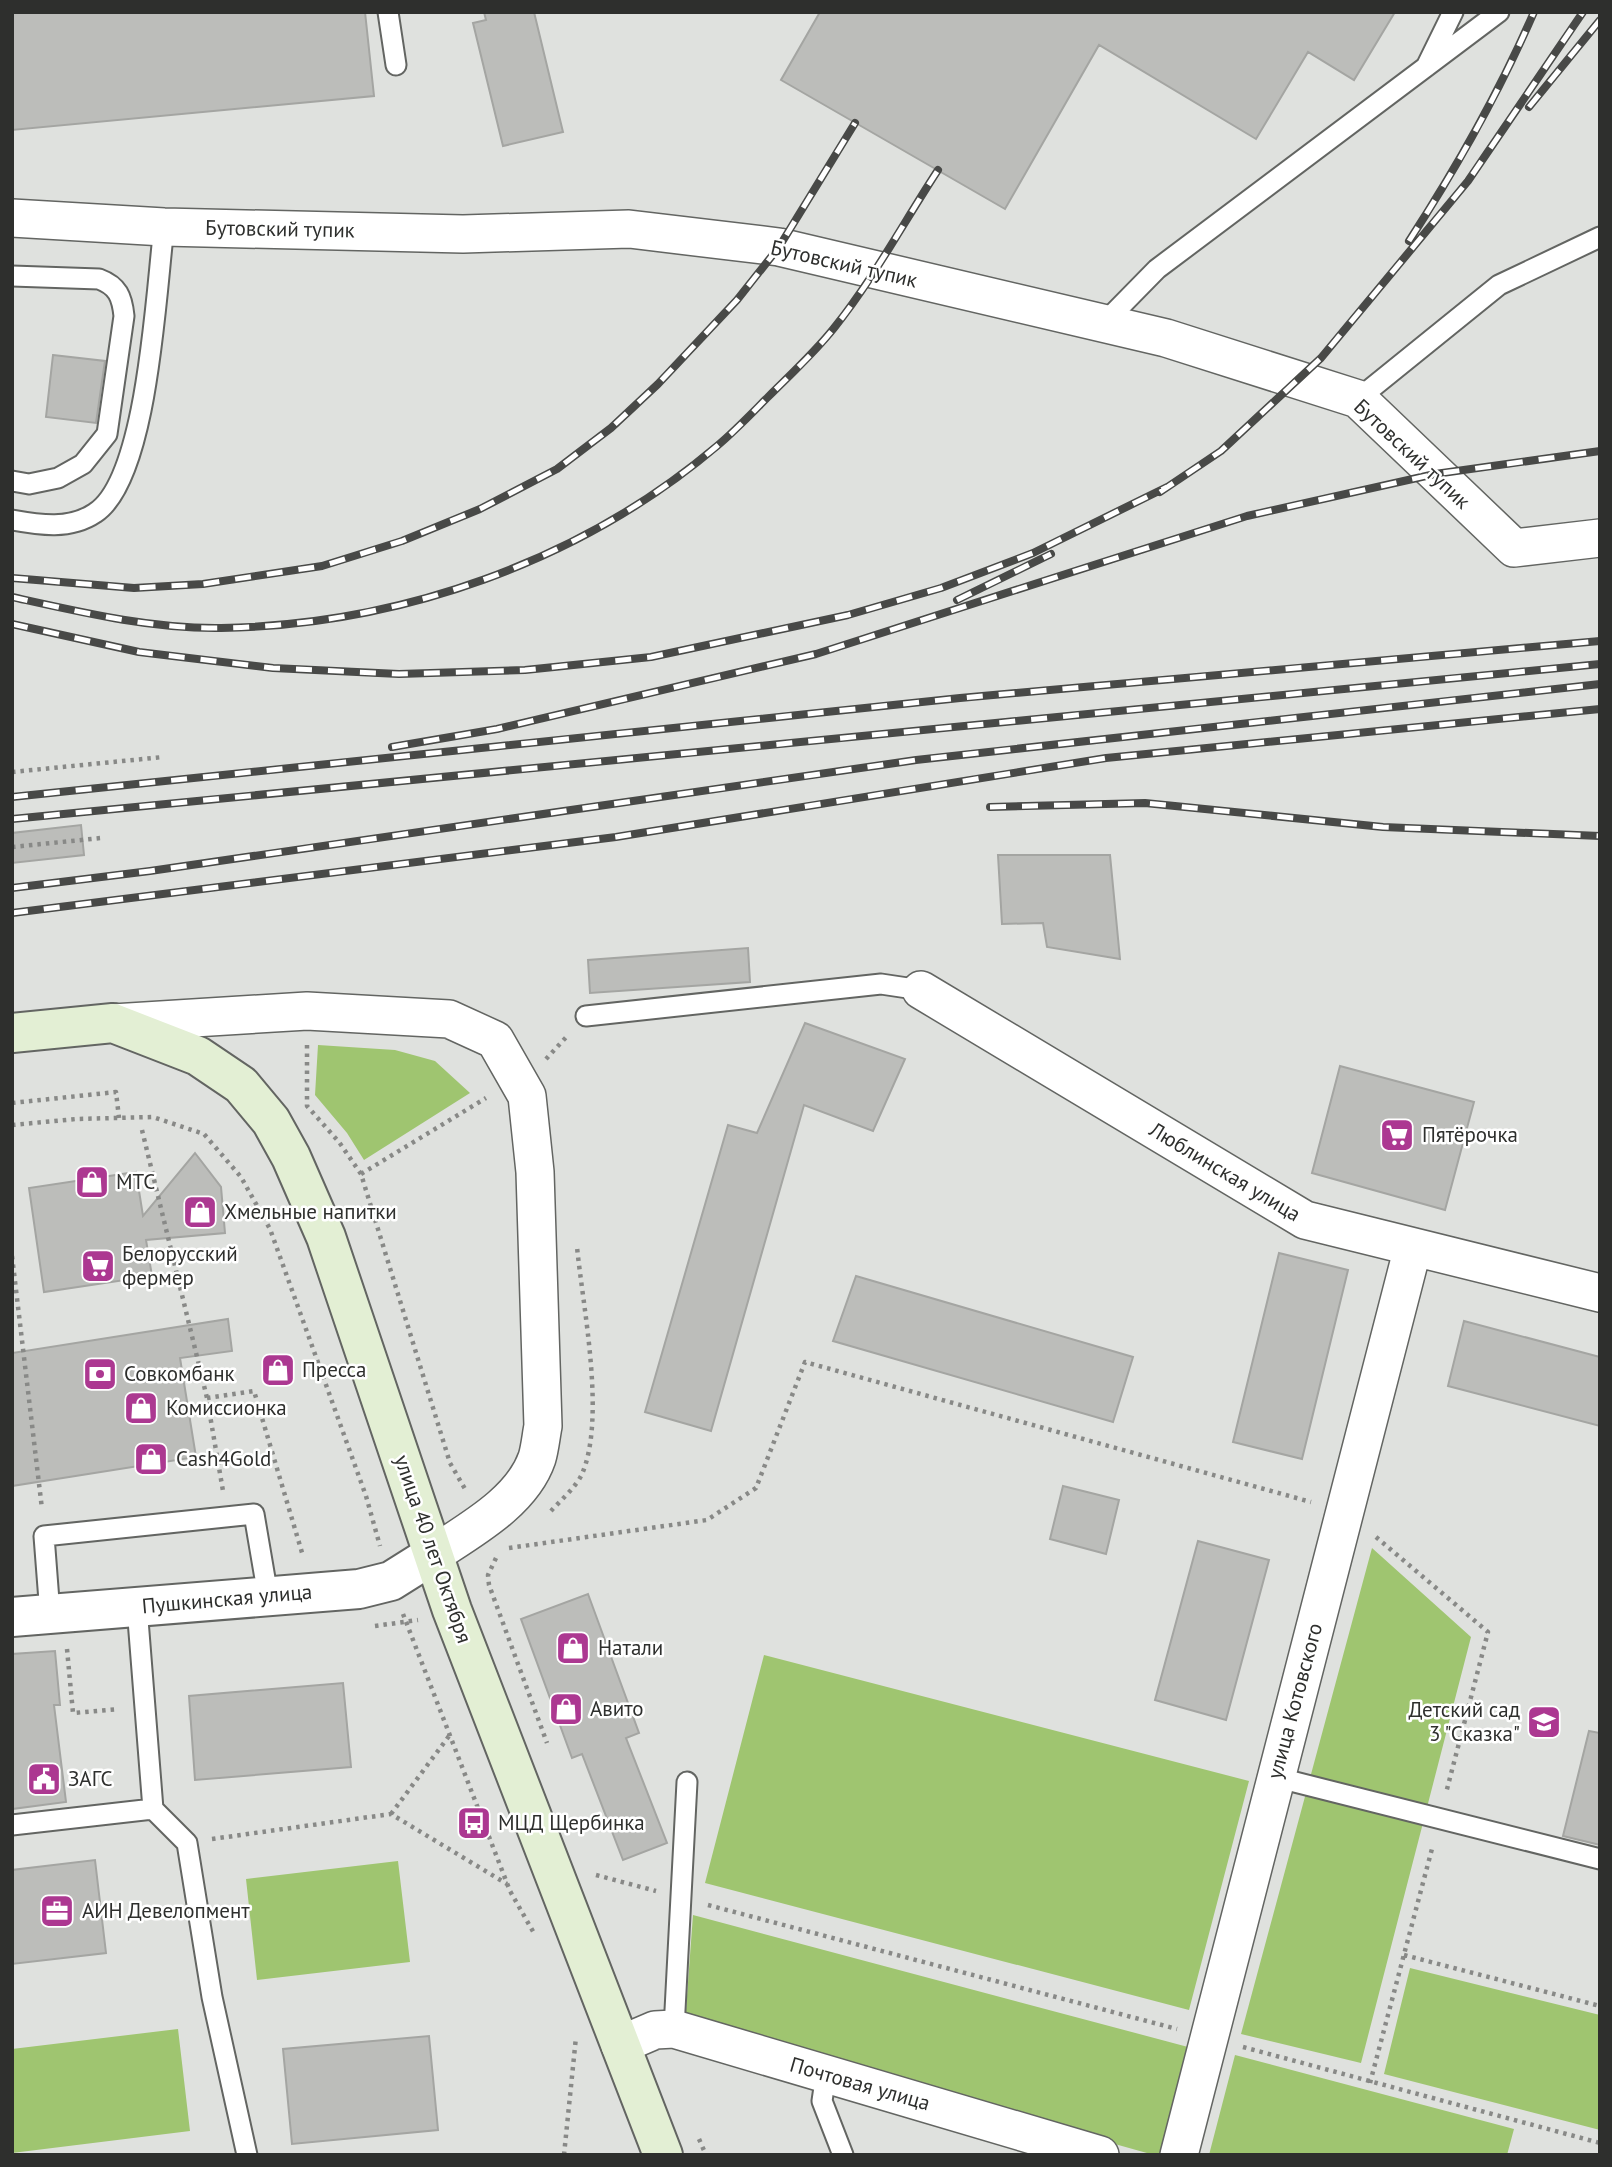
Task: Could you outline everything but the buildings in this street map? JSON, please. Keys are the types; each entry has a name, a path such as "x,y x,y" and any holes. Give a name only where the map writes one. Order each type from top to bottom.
{"main road":[{"path":"12,1033 113,1023"},
{"name":"улица 40 лет Октября","path":"113,1023 198,1056 242,1085 271,1121 291,1157 326,1237 452,1610 663,2155"}],"street":[{"name":"Бутовский тупик","path":"12,218 163,227 463,234 629,229 779,247 1104,323 1264,367 1358,399 1514,548 1600,538"},
{"name":"Люблинская улица","path":"921,990 1305,1220 1600,1293"},
{"path":"113,1023 307,1011 449,1019 495,1040 527,1096 535,1172 542,1426 536,1460 519,1490 484,1520 434,1555"},
{"name":"улица Котовского","path":"1179,2155 1413,1247"},
{"name":"Пушкинская улица","path":"12,1618 359,1589 391,1581 434,1555"},
{"name":"Почтовая улица","path":"620,2045 655,2030 674,2029 1100,2155"}],"lane":[{"path":"388,12 396,65"},
{"path":"1424,71 1453,12"},
{"path":"1104,323 1157,269 1424,71 1499,12"},
{"path":"12,520 51,527 95,513 118,488 132,452 142,399 163,227"},
{"path":"1358,399 1499,285 1600,237"},
{"path":"12,276 99,279 112,284 122,298 124,316 107,434 83,464 58,478 29,484 12,481"},
{"path":"586,1016 881,984 921,990"},
{"path":"57,1613 44,1536 254,1514 268,1596"},
{"path":"137,1607 153,1809 187,1843 212,1997 247,2155"},
{"path":"1275,1777 1600,1859"},
{"path":"674,2029 687,1782"},
{"path":"12,1825 153,1809"},
{"path":"826,2074 822,2101 844,2155"}],"path":[{"path":"12,772 163,757"},
{"path":"12,847 101,838"},
{"path":"307,1011 307,1106 340,1142 361,1174 450,1463"},
{"path":"361,1174 542,1063 586,1016"},
{"path":"12,1104 116,1092 120,1118"},
{"path":"12,1125 76,1119"},
{"path":"142,1130 207,1398 218,1458"},
{"path":"12,1256 44,1536"},
{"path":"505,1549 707,1520 755,1488 805,1362 1345,1512 1488,1632 1370,2083"},
{"path":"207,1398 254,1391 305,1564"},
{"path":"57,1613 74,1713 145,1706"},
{"path":"391,1814 450,1735"},
{"path":"187,1843 391,1814 508,1885"},
{"path":"596,1875 1600,2143"},
{"path":"1404,1955 1600,2006"},
{"path":"564,2155 578,2024"}],"green space":[{"path":"318,1045 395,1050 435,1061 470,1093 364,1160 347,1133 315,1095"},
{"path":"1372,1548 1471,1637 1361,2063 1241,2034"},
{"path":"764,1655 1249,1781 1189,2010 705,1883"},
{"path":"398,1861 410,1962 257,1980 246,1879"},
{"path":"693,1915 1188,2047 1164,2155 1154,2155 685,2023"},
{"path":"1410,1968 1600,2015 1600,2130 1384,2074"},
{"path":"178,2029 190,2131 12,2153 12,2049"},
{"path":"1235,2055 1514,2129 1507,2155 1209,2155"}],"railway":[{"path":"1409,241 1476,129 1534,12"},
{"path":"1160,492 1221,451 1321,358 1468,181 1583,12"},
{"path":"1529,107 1600,20"},
{"path":"12,578 134,588 203,584 322,566 402,541 480,509 557,469 611,428 658,384 737,300 779,247 855,123"},
{"path":"12,597 168,626 221,628 288,624 354,615 420,600 547,554 607,523 664,487 743,422 811,354 848,310 938,170"},
{"path":"392,747 497,729 816,654 1247,516 1435,474 1600,451"},
{"path":"12,624 139,652 273,668 399,674 525,670 651,657 848,615 941,588 1033,553 1167,487"},
{"path":"957,600 1051,554"},
{"path":"12,797 960,698 1600,641"},
{"path":"12,819 1600,664"},
{"path":"12,888 150,871 916,760 1600,684"},
{"path":"12,913 616,837 1106,758 1600,709"},
{"path":"990,807 1145,803 1383,827 1600,836"}],"place":[{"name":"Пятёрочка","path":"1397,1135"},
{"name":"МТС","path":"92,1182"},
{"name":"Хмельные напитки","path":"200,1212"},
{"name":"Белорусский фермер","path":"98,1266"},
{"name":"Пресса","path":"278,1370"},
{"name":"Совкомбанк","path":"100,1374"},
{"name":"Комиссионка","path":"141,1408"},
{"name":"Cash4Gold","path":"151,1459"},
{"name":"Натали","path":"573,1648"},
{"name":"Авито","path":"566,1709"},
{"name":"Детский сад 3 \"Сказка\"","path":"1544,1722"},
{"name":"ЗАГС","path":"44,1779"},
{"name":"МЦД Щербинка","path":"474,1823"},
{"name":"АИН Девелопмент","path":"57,1911"}]}
